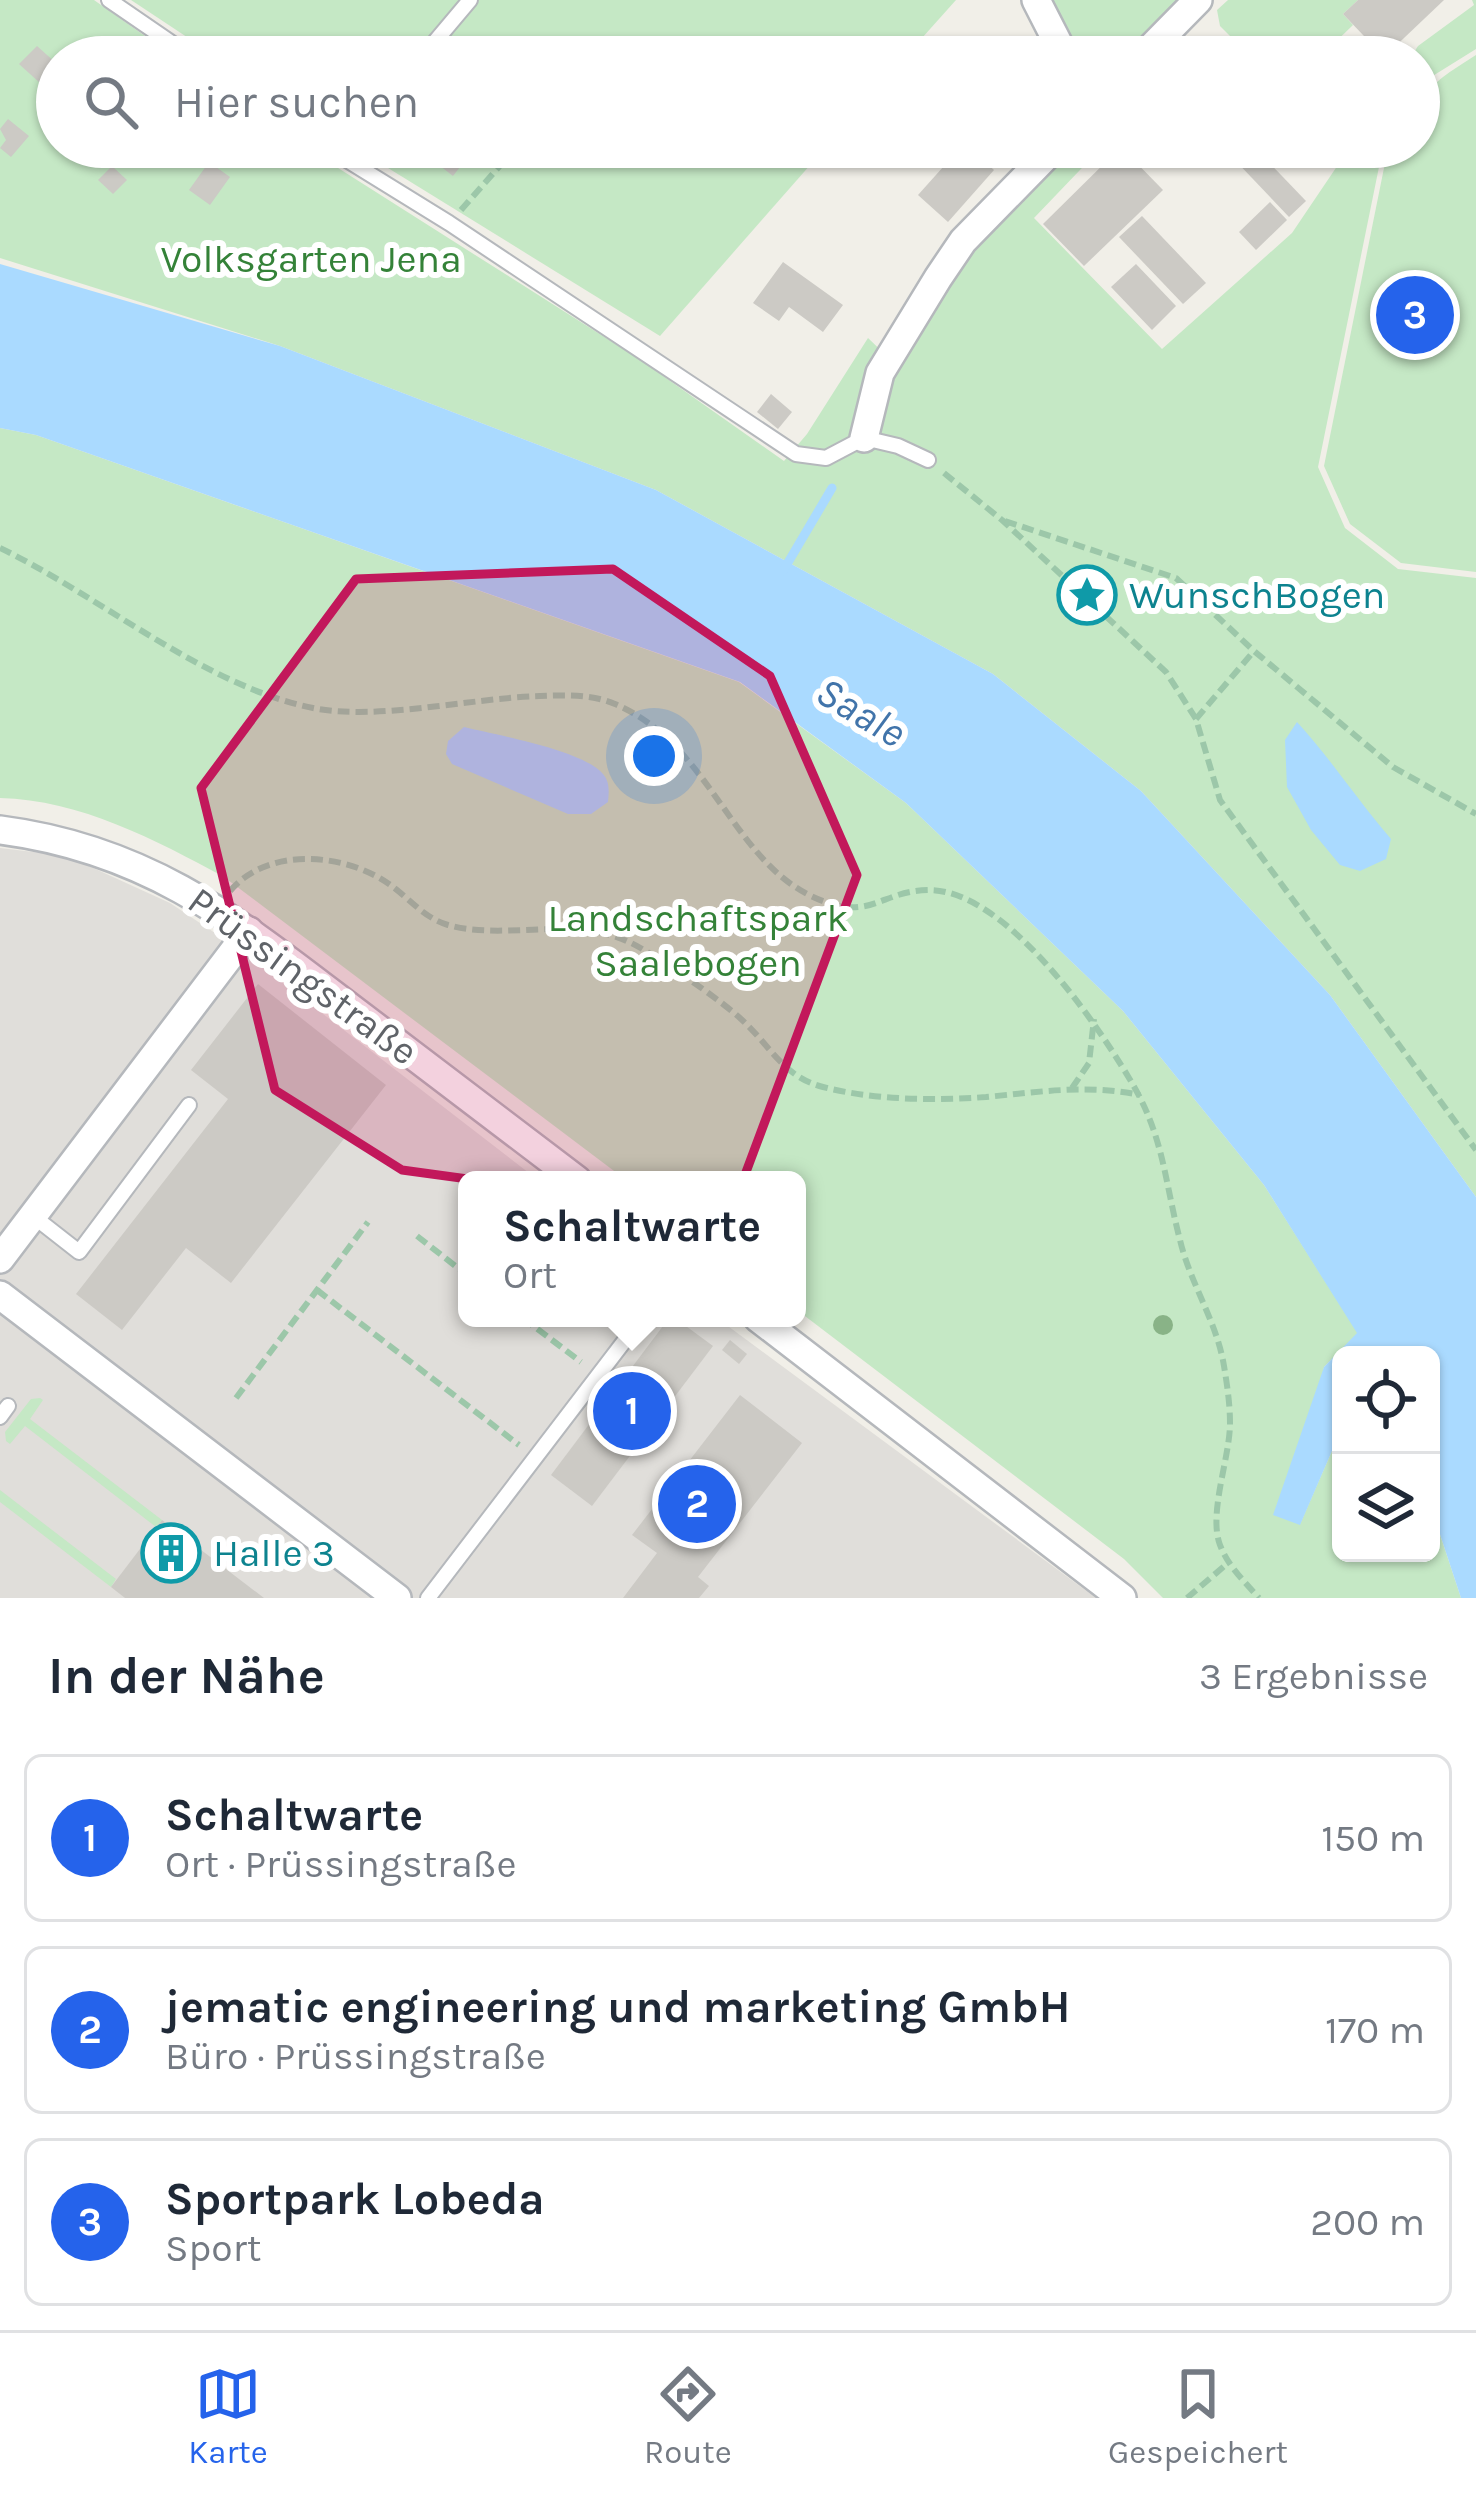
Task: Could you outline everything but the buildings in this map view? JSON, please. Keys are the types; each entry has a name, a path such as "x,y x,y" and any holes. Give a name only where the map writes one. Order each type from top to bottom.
{"street":[{"path":"1036,0 1054,36"},
{"path":"1163,36 1198,0"},
{"path":"864,438 880,373 938,278 963,241 1034,168"},
{"name":"Prüssingstraße","path":"0,830 115,857 168,879 216,907 565,1171"},
{"path":"0,1259 249,931"},
{"path":"0,1295 397,1598"},
{"path":"770,1327 1122,1598"}],"lane":[{"path":"109,0 161,36"},
{"path":"440,36 470,0"},
{"path":"360,168 796,454 826,458 864,438 928,460"},
{"path":"33,1216 80,1252 189,1105"},
{"path":"428,1598 635,1327"}],"path":[{"path":"449,223 497,168"},
{"path":"928,460 1002,520 1166,672 1196,719 1220,800 1476,1150"},
{"path":"1002,520 1176,578 1254,651 1393,767 1476,814"},
{"path":"0,548 248,686 312,708 359,712 552,696 610,701 646,719 677,745 775,871 808,894 867,909 921,890 946,891 974,901 1007,928 1094,1019 1140,1095 1163,1149 1180,1243 1224,1361 1230,1424 1217,1539 1228,1563 1259,1598"},
{"path":"1196,719 1254,651"},
{"path":"216,907 236,884 272,866 308,859 337,861 371,873 421,912 448,925 587,931 628,941 741,1018 784,1068 803,1081 846,1091 942,1099 1072,1088 1140,1095"},
{"path":"1072,1088 1089,1063 1094,1019"},
{"path":"236,1398 368,1222"},
{"path":"417,1237 458,1268"},
{"path":"317,1290 536,1458"},
{"path":"535,1327 598,1376"},
{"path":"1187,1598 1228,1563"}],"highlighted area":[{"path":"613,569 770,676 857,875 730,1215 402,1170 275,1090 201,788 356,579"}],"shaded area":[{"path":"0,848 67,856 170,903 239,949 526,1171 458,1171 458,1327 729,1327 1096,1598 0,1598"}],"green space":[{"name":"Volksgarten Jena","path":"0,0 94,0 145,36 36,36 36,168 338,168 639,359 784,461 807,434 868,338 895,364 945,281 1047,168 1082,168 1034,218 1162,349 1292,233 1336,168 1379,168 1318,467 1345,528 1398,569 1476,578 1476,1197 1330,995 1141,791 993,674 656,490 280,346 0,258"},
{"path":"131,0 956,0 924,36 185,36"},
{"path":"1042,0 1183,0 1149,36 1067,36"},
{"path":"1228,0 1358,0 1343,14 1353,25 1342,36 1230,36 1220,26 1217,10"},
{"path":"1472,0 1476,0 1476,49 1440,71 1440,36 1432,36 1474,5"},
{"path":"1476,55 1476,572 1401,563 1350,524 1324,466 1384,168 1440,168 1440,80"},
{"path":"388,168 808,168 660,336"},
{"name":"Landschaftspark Saalebogen","path":"0,428 36,435 739,682 906,803 1123,1011 1264,1185 1358,1333 1345,1346 1332,1346 1332,1359 1324,1367 1300,1524 1332,1451 1332,1562 1440,1562 1440,1534 1461,1598 1163,1598 1124,1559 806,1317 806,1171 614,1171 224,877 144,836 88,814 0,798"},
{"path":"40,1398 30,1419 162,1520 156,1527 25,1426 10,1444 6,1441 5,1432 31,1399"},
{"path":"0,1490 116,1579 111,1587 0,1502"}],"water":[{"name":"Saale","path":"0,264 280,346 656,490 993,674 1141,791 1330,995 1476,1197 1476,1598 1461,1598 1440,1534 1440,1346 1344,1346 1357,1333 1264,1185 1123,1011 906,803 740,682 36,435 0,428"},
{"path":"1297,722 1391,839 1386,859 1360,871 1340,865 1311,830 1287,787 1285,740"},
{"path":"464,727 538,744 593,765 607,780 608,802 591,814 568,814 452,764 446,754 448,741"},
{"path":"1332,1359 1332,1451 1300,1525 1273,1515 1324,1367"}],"waterway":[{"path":"783,571 832,488"}],"place":[{"name":"Sportpark Lobeda","path":"1415,315"},
{"name":"WunschBogen","path":"1087,595"},
{"name":"Schaltwarte","path":"632,1411"},
{"name":"jematic engineering und marketing GmbH","path":"697,1504"},
{"name":"Halle 3","path":"171,1553"}]}
